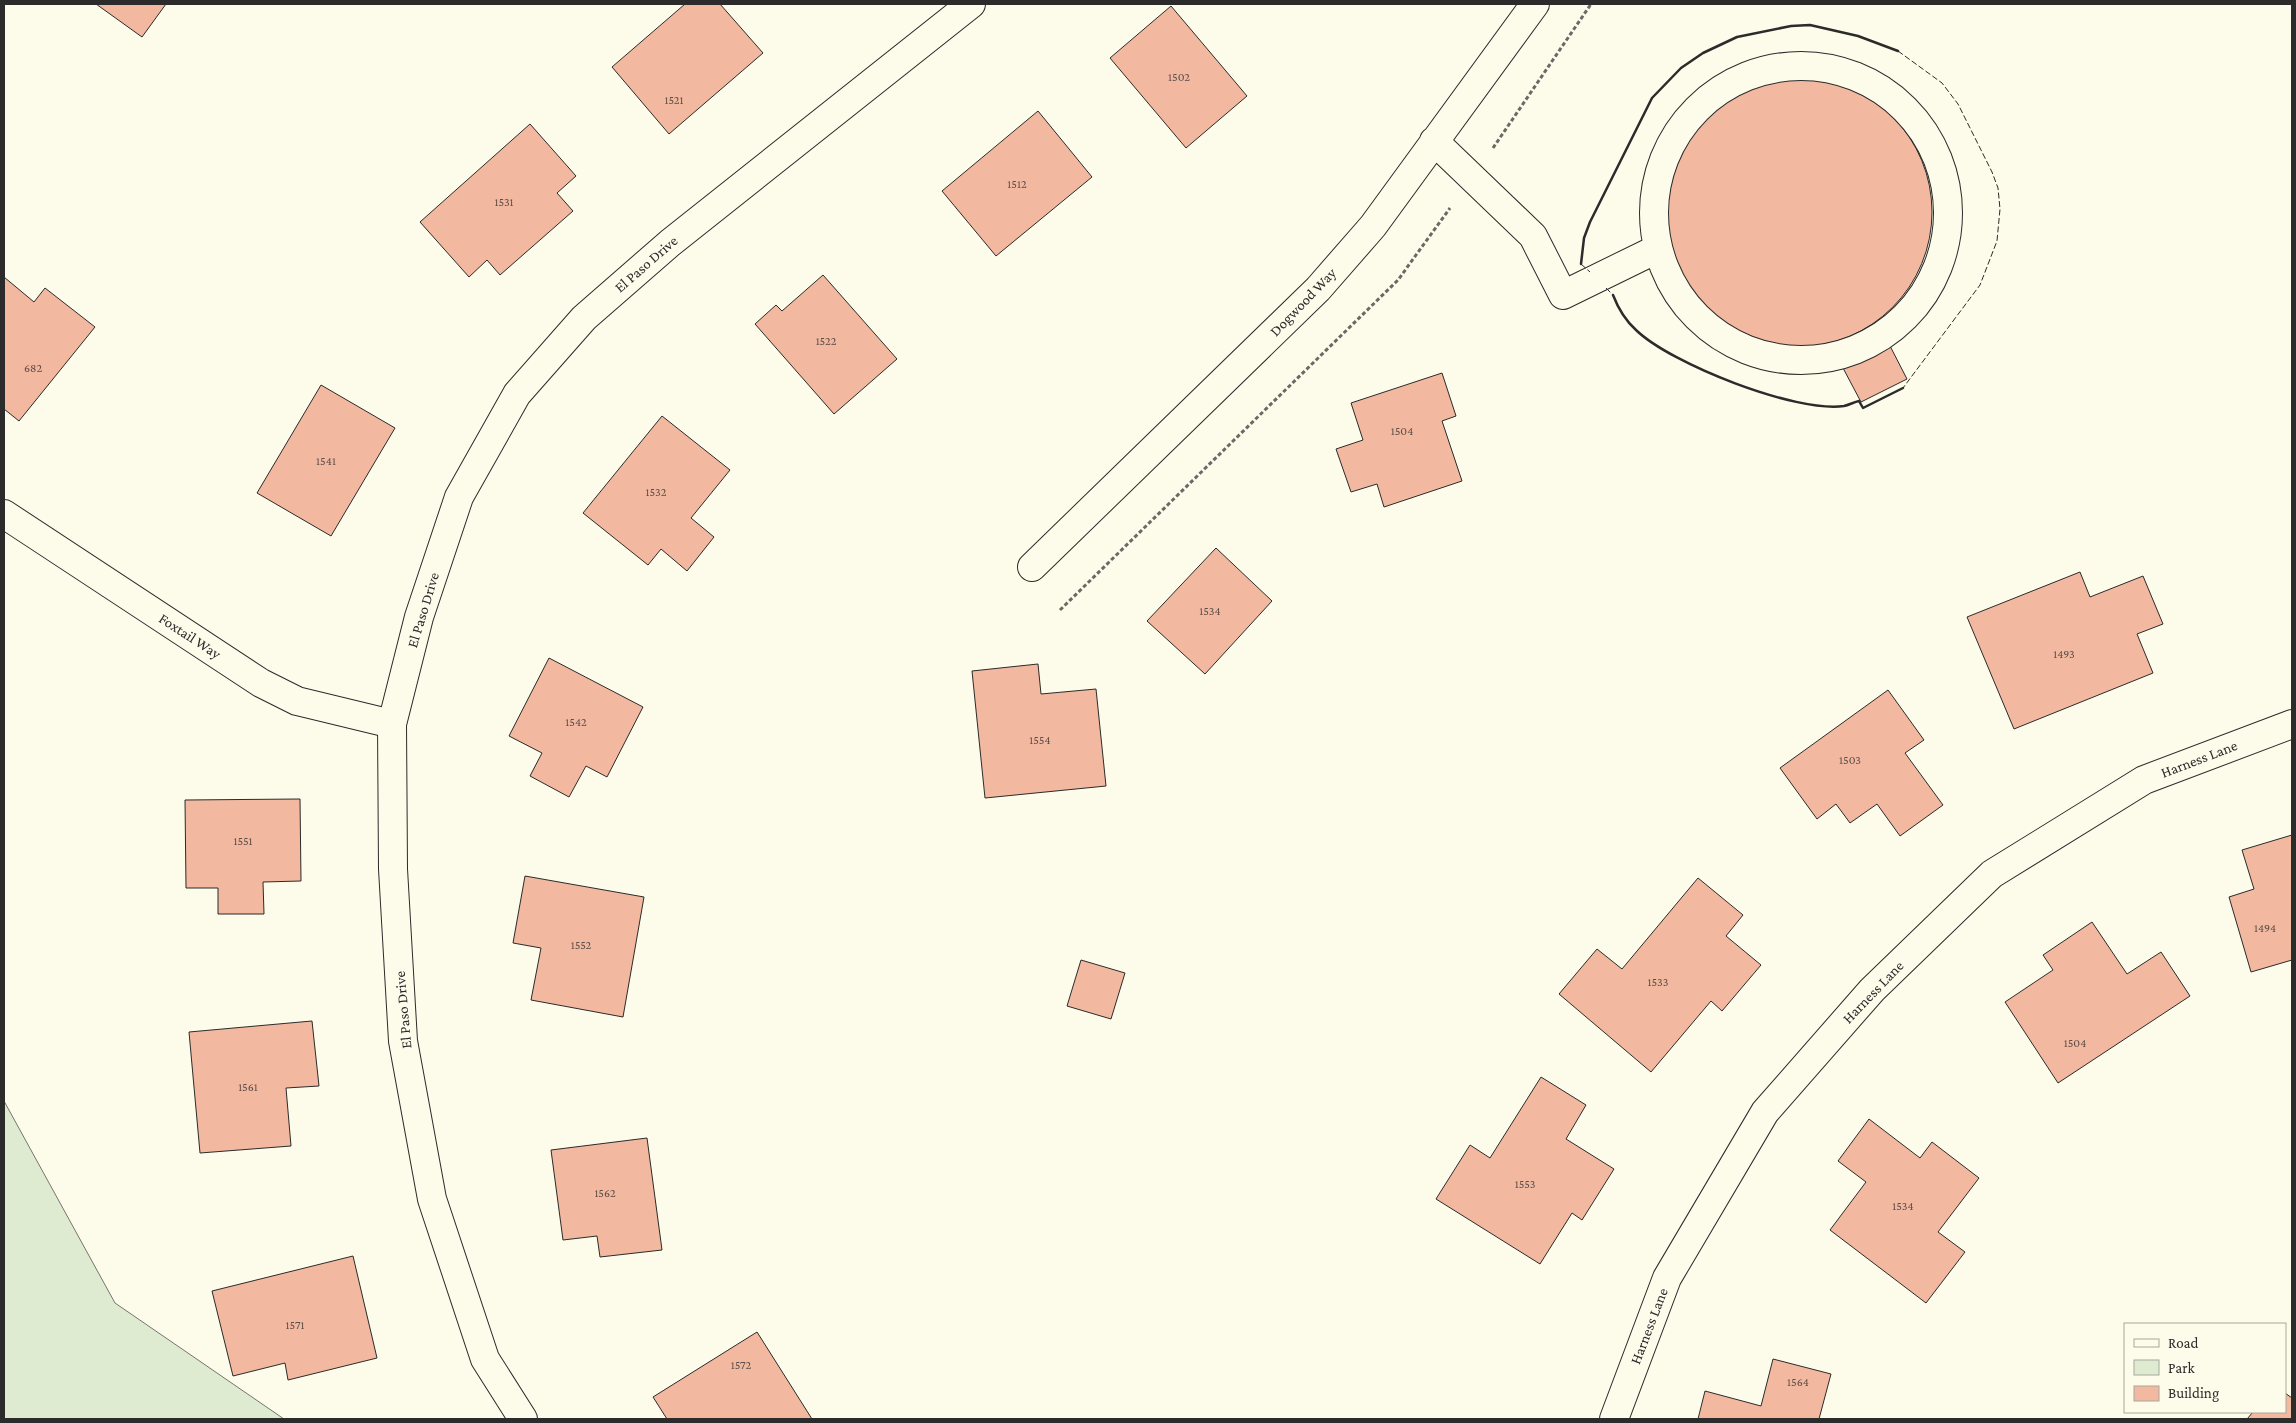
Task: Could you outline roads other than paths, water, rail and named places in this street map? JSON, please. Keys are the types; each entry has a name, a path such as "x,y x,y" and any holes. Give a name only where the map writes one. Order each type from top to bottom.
{"street":[{"name":"El Paso Drive","path":"524,1419 486,1359 432,1199 403,1041 393,869 392,724 419,617 459,497 517,394 584,318 670,243 971,4"},
{"name":"Dogwood Way","path":"1032,567 1318,289 1373,226 1535,4"},
{"path":"1789,65 1841,71 1888,93 1920,126 1942,167 1950,213 1943,259 1922,300 1889,333 1848,355 1802,362 1756,355 1714,334 1678,297 1657,249 1653,198 1667,148 1696,107 1739,78 1789,65"},
{"path":"1434,141 1533,236 1563,295 1657,249"},
{"name":"Foxtail Way","path":"4,514 260,683 297,700 392,724"},
{"name":"Harness Lane","path":"1614,1419 1667,1278 1765,1112 1872,990 1992,874 2144,780 2292,724"}]}
